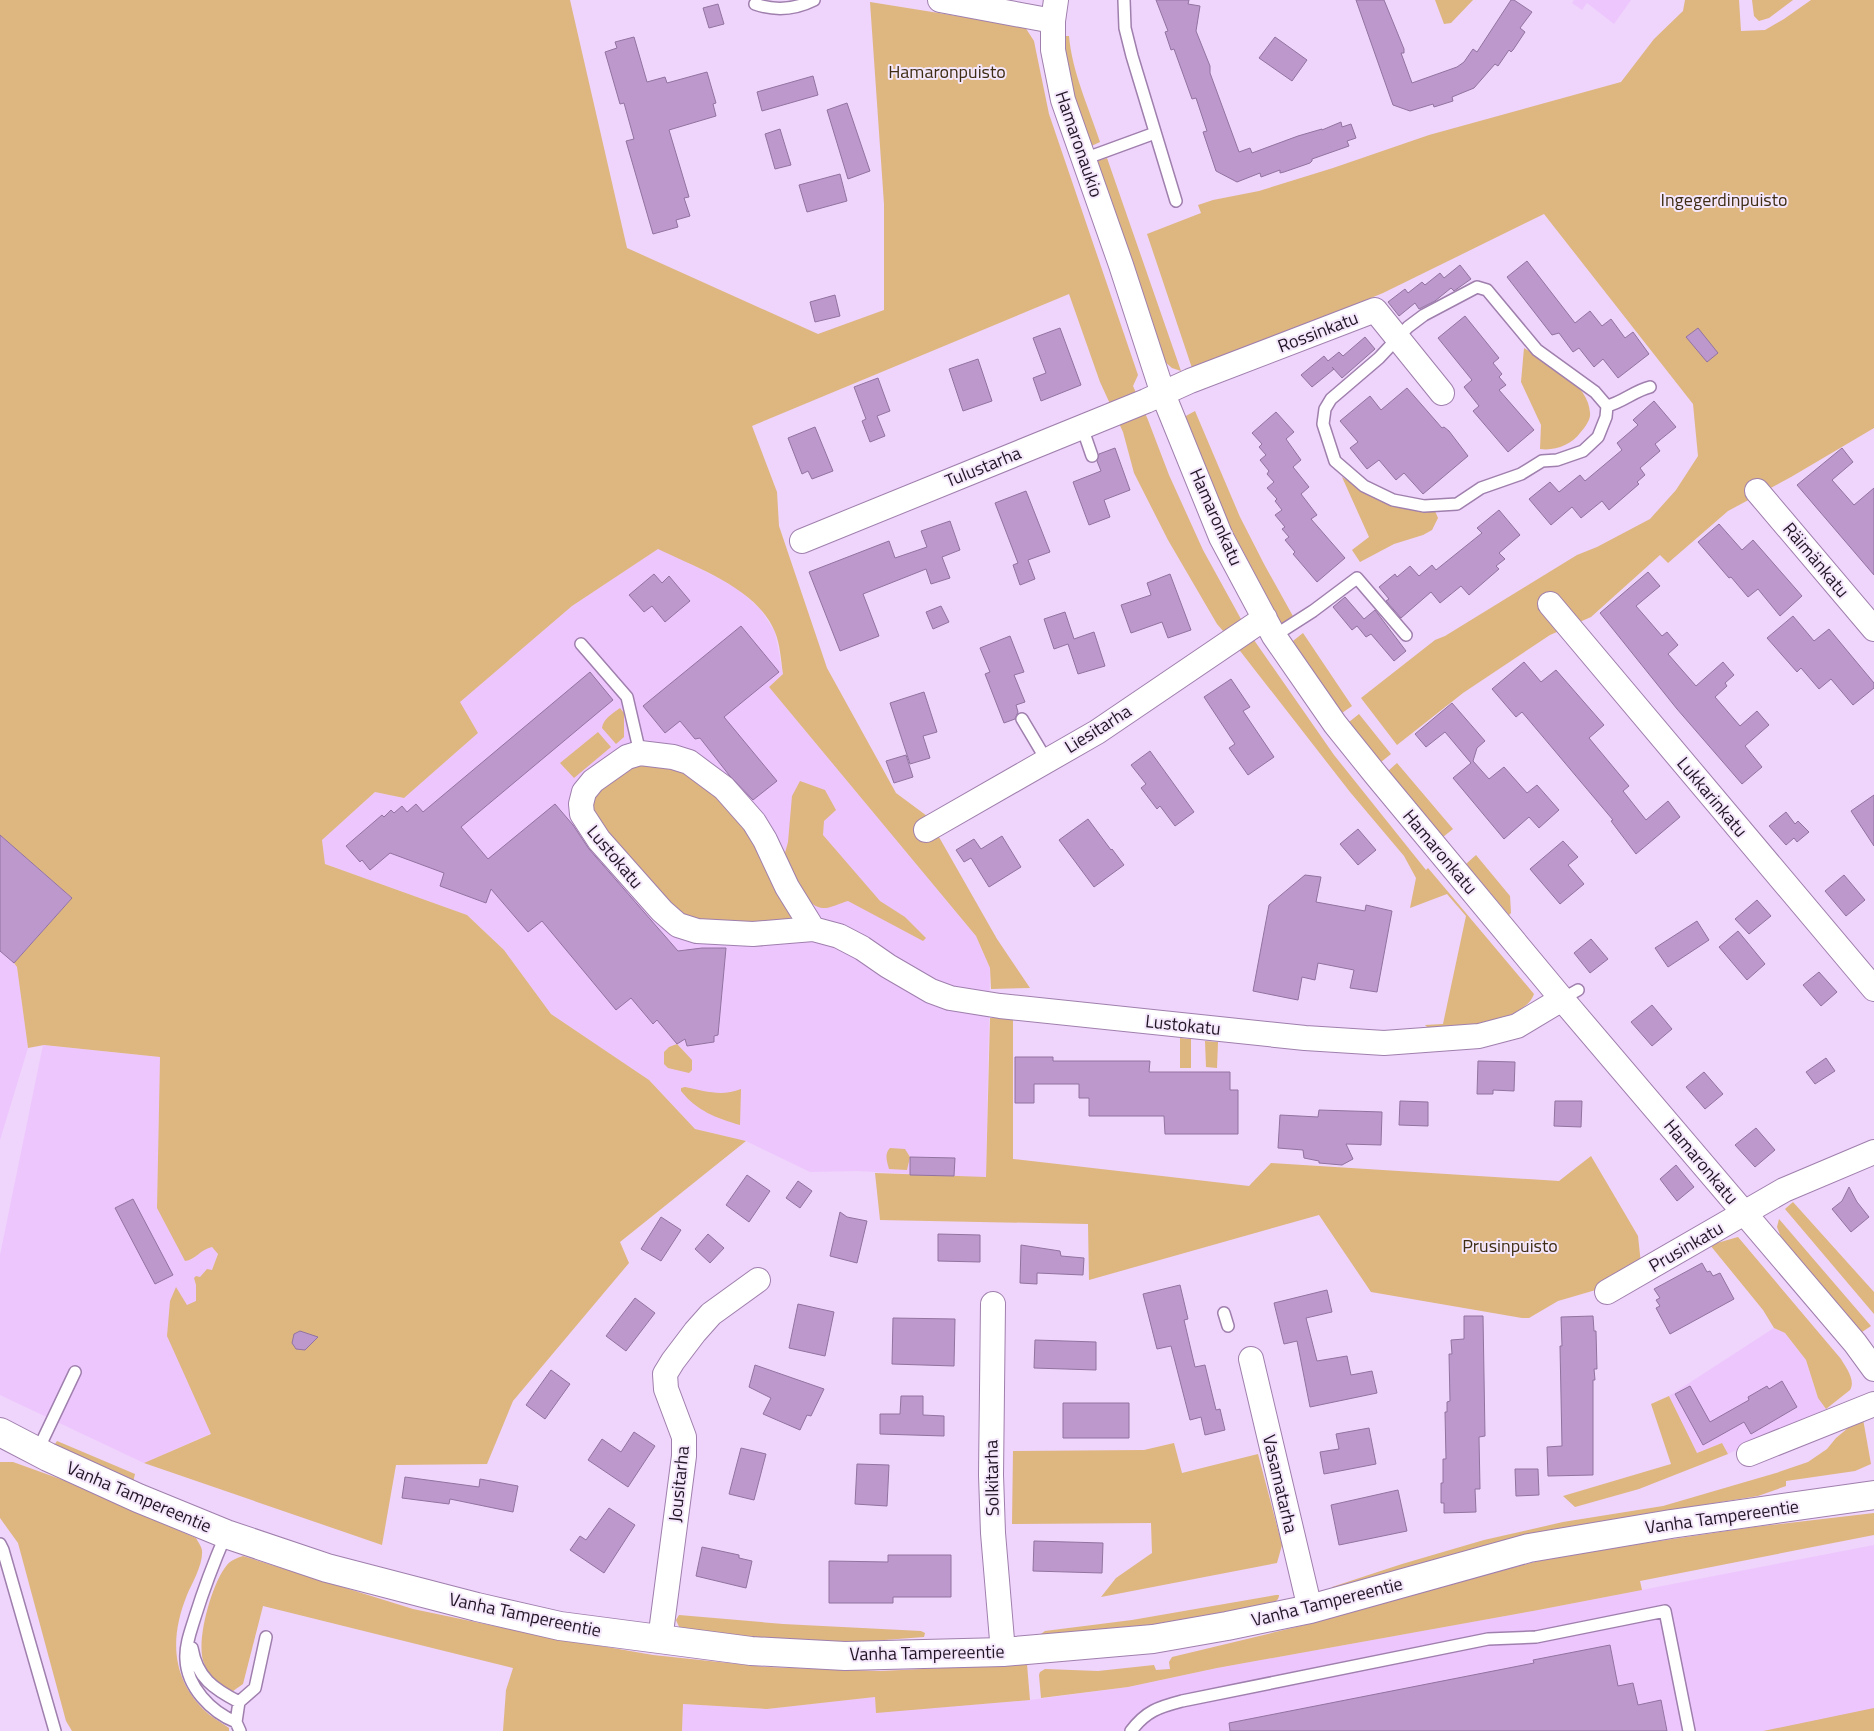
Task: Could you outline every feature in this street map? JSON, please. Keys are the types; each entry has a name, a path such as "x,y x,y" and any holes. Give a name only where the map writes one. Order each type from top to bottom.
{"main road":[{"name":"Vanha Tampereentie","path":"0,1432 37,1452 138,1498 226,1534 327,1568 477,1607 560,1626 751,1652 845,1656 1003,1652 1153,1639 1310,1609 1528,1548 1671,1524 1874,1495"}],"street":[{"path":"940,0 1054,10"},
{"name":"Hamaronaukio","path":"1054,10 1053,50 1063,100 1121,265"},
{"name":"Hamaronkatu","path":"1121,265 1163,394 1222,537 1270,627 1335,724 1570,995 1745,1213 1855,1343 1874,1369"},
{"name":"Rossinkatu","path":"1163,394 1190,381 1374,310 1442,393"},
{"name":"Tulustarha","path":"802,541 1163,394"},
{"name":"Räimänkatu","path":"1757,491 1874,629"},
{"name":"Lukkarinkatu","path":"1550,604 1874,989"},
{"name":"Liesitarha","path":"940,828 1047,761 1270,627"},
{"path":"640,753 655,754 689,762 724,788 754,822 765,840 787,887 812,929"},
{"name":"Lustokatu","path":"640,753 626,757 593,781 584,792 581,804 582,814 587,825 606,848 662,911 678,925 697,931 753,934 812,929 839,936 908,979 950,998 1305,1038 1384,1043 1479,1036 1517,1026 1570,995"},
{"name":"Prusinkatu","path":"1606,1292 1784,1190 1874,1152"},
{"name":"Jousitarha","path":"660,1640 684,1456 684,1437 666,1389 665,1374 694,1332 711,1314 758,1280"},
{"name":"Solkitarha","path":"993,1304 991,1475 993,1533 1003,1652"},
{"name":"Vasamatarha","path":"1251,1359 1310,1609"},
{"path":"1749,1454 1874,1404"}],"lane":[{"path":"755,4 769,9 791,8 814,0"},
{"path":"1124,0 1128,38 1176,201"},
{"path":"1084,159 1155,133"},
{"path":"1477,287 1487,290 1537,350 1595,392 1607,406 1606,417 1598,436 1583,451 1557,460 1542,461 1521,474 1481,488 1457,504 1424,506 1392,500 1364,486 1335,461 1323,424 1325,409 1331,399 1380,358 1408,327 1477,287"},
{"path":"1607,406 1619,403 1642,389 1650,387"},
{"path":"1082,427 1092,456"},
{"path":"1270,627 1313,611 1357,578 1406,636"},
{"path":"582,644 628,697 640,753"},
{"path":"1022,719 1047,761"},
{"path":"1224,1313 1228,1326"},
{"path":"37,1452 76,1372"},
{"path":"226,1534 209,1572 190,1634 186,1659 192,1680 202,1698 223,1717 238,1726 239,1702 255,1688 266,1637"},
{"path":"0,1544 55,1731"},
{"path":"1131,1731 1145,1715 1158,1708 1182,1701 1488,1640 1536,1637 1665,1611 1689,1731"},
{"path":"190,1634 194,1660 201,1674 218,1691 239,1702"}],"shaded area":[{"path":"1574,0 1631,0 1614,24 1587,3 1582,10 1572,3"},
{"path":"659,548 736,587 761,610 775,632 783,674 769,687 976,936 990,968 986,1178 857,1171 810,1172 746,1141 695,1129 649,1080 551,1014 504,950 467,915 325,864 322,840 375,792 404,798 478,733 459,702 572,606"},
{"path":"0,835 72,898 14,963 17,966 28,1048 0,1140"},
{"path":"43,1045 160,1057 157,1208 191,1260 206,1248 212,1247 218,1253 212,1270 200,1277 196,1285 196,1301 283,1402 144,1463 0,1395 0,1255"},
{"path":"1774,1328 1785,1333 1806,1360 1818,1398 1826,1409 1728,1454 1722,1443 1697,1453 1669,1396"},
{"path":"1874,1545 1874,1731 682,1731 683,1704 767,1709 875,1697 876,1712 1030,1700 1128,1687 1217,1668 1533,1611"}],"green space":[{"name":"Hamaronpuisto","path":"0,0 570,0 627,248 818,334 884,310 884,204 870,2 1025,27 1034,41 1049,114 1138,375 1133,386 1169,475 1203,550 1247,630 1334,755 1426,870 1428,868 1534,994 1530,1001 1517,1012 1481,1025 1462,1028 1429,1029 1425,1025 1443,1024 1466,916 1447,894 1410,908 1416,878 1404,856 1350,792 1217,624 1168,540 1134,473 1123,432 1100,382 1069,294 752,426 777,492 779,526 827,668 896,793 927,816 997,939 1030,988 991,989 990,968 976,936 769,687 783,674 777,637 767,617 741,592 725,581 658,549 572,606 460,702 478,733 404,798 375,792 322,840 325,864 467,915 504,950 551,1014 649,1080 695,1129 746,1141 620,1242 629,1263 513,1401 487,1464 396,1465 382,1545 144,1463 211,1434 167,1336 170,1301 176,1287 187,1305 196,1301 194,1278 196,1276 200,1277 207,1269 212,1270 218,1254 212,1247 185,1261 157,1208 160,1057 44,1045 28,1048 17,967 14,963 72,898 0,835"},
{"path":"1435,0 1473,0 1451,23 1444,24"},
{"name":"Ingegerdinpuisto","path":"1685,0 1739,0 1741,31 1765,30 1811,0 1874,0 1874,428 1791,477 1728,511 1668,563 1660,555 1591,617 1550,635 1463,693 1397,745 1361,698 1435,640 1445,636 1577,555 1597,547 1650,519 1676,490 1698,456 1693,404 1544,214 1383,293 1193,371 1147,234 1201,213 1198,205 1213,200 1259,191 1429,135 1621,82 1654,39 1683,11"},
{"path":"1752,0 1793,0 1769,18 1759,21 1754,16"},
{"path":"1064,36 1069,36 1077,76 1100,142 1087,148 1071,93 1064,50"},
{"path":"1107,158 1181,371 1172,368 1164,361 1094,162"},
{"path":"1524,348 1555,367 1575,383 1588,402 1590,416 1587,424 1572,441 1562,446 1540,449 1541,425 1521,382"},
{"path":"1195,411 1240,517 1294,618 1282,625 1227,521 1184,417"},
{"path":"1342,477 1381,501 1432,509 1438,518 1432,530 1423,535 1394,544 1360,562 1352,550 1369,537"},
{"path":"1303,633 1352,706 1342,713 1293,641"},
{"path":"620,708 624,713 624,737 616,744 602,728 606,719"},
{"path":"1359,714 1391,754 1381,762 1349,722"},
{"path":"598,732 611,747 574,778 560,763"},
{"path":"645,759 701,777 750,829 795,923 720,922 690,917 676,912 593,818 593,795 598,787"},
{"path":"1397,763 1453,829 1443,837 1387,772"},
{"path":"800,781 825,790 836,810 824,821 823,835 880,901 905,917 926,938 923,941 848,901 832,907 822,908 810,902 804,896 783,860 788,842 792,796"},
{"path":"1476,855 1510,896 1511,913 1509,915 1466,864"},
{"name":"Prusinpuisto","path":"990,1018 1013,1018 1013,1159 1249,1186 1271,1163 1559,1181 1591,1156 1638,1236 1641,1264 1599,1289 1558,1301 1529,1318 1522,1318 1371,1292 1319,1215 1089,1280 1088,1224 880,1220 875,1173 986,1177"},
{"path":"1180,1038 1191,1039 1191,1068 1180,1068"},
{"path":"1205,1041 1218,1042 1217,1068 1206,1067"},
{"path":"677,1044 692,1060 692,1070 689,1073 668,1068 664,1064 664,1052 669,1047"},
{"path":"685,1087 720,1093 741,1089 740,1125 723,1120 700,1109 681,1091 681,1088"},
{"path":"890,1148 905,1149 910,1157 907,1170 889,1169 887,1155"},
{"path":"1793,1202 1874,1292 1874,1314 1785,1209"},
{"path":"1779,1219 1871,1326 1862,1332 1782,1240 1777,1227"},
{"path":"1738,1237 1841,1359 1848,1370 1852,1382 1850,1390 1826,1409 1818,1398 1806,1360 1785,1333 1774,1328 1763,1310 1710,1245"},
{"path":"1669,1396 1697,1453 1722,1443 1728,1454 1639,1489 1575,1507 1563,1496 1671,1464 1651,1404"},
{"path":"1863,1419 1871,1464 1855,1471 1786,1481 1786,1486 1758,1496 1561,1528 1487,1545 1334,1589 1332,1587 1484,1540 1563,1522 1663,1506 1776,1473 1808,1462 1827,1449 1836,1438 1854,1423"},
{"path":"57,1441 135,1474 133,1482 57,1447 55,1444"},
{"path":"1174,1443 1182,1473 1258,1454 1282,1545 1277,1563 1101,1597 1116,1578 1152,1553 1151,1523 1012,1524 1013,1451 1144,1450"},
{"path":"0,1462 13,1462 63,1480 196,1538 202,1551 202,1556 181,1611 176,1641 177,1656 185,1684 193,1697 207,1713 229,1728 229,1731 72,1731 66,1721 18,1543 0,1518"},
{"path":"1874,1513 1874,1535 1640,1581 1642,1590 1217,1668 1128,1687 1041,1698 1039,1675 1045,1669 1098,1671 1154,1665 1156,1670 1170,1669 1169,1662 1172,1657 1313,1623 1418,1592 1558,1556 1754,1527"},
{"path":"243,1556 413,1609 538,1635 653,1655 767,1667 880,1671 1027,1664 1030,1700 876,1713 875,1697 767,1709 683,1704 682,1731 503,1731 506,1690 513,1668 263,1606 243,1684 233,1691 218,1684 209,1674 202,1654 203,1628 206,1613 221,1573 234,1559"},
{"path":"1279,1595 1276,1602 1269,1605 1183,1622 1096,1633 1038,1636 1045,1631 1132,1620"},
{"path":"679,1615 783,1624 921,1631 925,1633 924,1637 835,1642 689,1634 680,1629 676,1620"},
{"path":"1874,1708 1874,1731 1763,1731"}],"building":[{"path":"1156,0 1189,0 1188,4 1200,6 1196,31 1239,152 1250,148 1252,153 1341,122 1342,127 1351,124 1356,138 1347,141 1349,146 1312,159 1310,163 1280,173 1280,170 1261,177 1260,173 1237,182 1216,171 1203,132 1207,131 1196,98 1192,99 1174,49 1171,50 1165,32 1168,31"},
{"path":"1356,0 1384,0 1404,49 1404,53 1401,53 1412,83 1457,67 1464,62 1473,49 1477,52 1511,0 1532,12 1520,28 1525,32 1513,50 1511,52 1509,50 1498,66 1495,64 1474,88 1452,97 1453,101 1434,107 1433,104 1410,111 1393,105"},
{"path":"718,4 724,24 709,28 703,8"},
{"path":"634,37 647,82 665,77 667,83 707,72 716,103 713,104 716,116 669,130 689,197 684,198 690,216 676,220 678,227 653,234 626,141 634,139 624,103 620,104 605,52 617,48 615,42"},
{"path":"1275,37 1307,60 1292,81 1259,58"},
{"path":"813,76 818,95 762,111 757,92"},
{"path":"847,103 870,171 848,179 827,110"},
{"path":"780,129 791,165 775,169 765,134"},
{"path":"840,174 847,201 807,212 799,185"},
{"path":"1527,261 1575,323 1590,311 1602,326 1611,319 1625,338 1633,332 1649,354 1618,378 1603,359 1594,367 1579,348 1573,352 1559,333 1552,335 1507,277"},
{"path":"1460,265 1471,279 1454,291 1451,288 1435,301 1419,309 1415,303 1399,316 1388,302 1405,289 1408,293 1422,282 1425,285 1440,273 1444,278"},
{"path":"835,295 840,316 815,322 810,302"},
{"path":"1465,316 1499,358 1493,363 1502,374 1499,377 1506,385 1499,390 1534,430 1508,452 1473,411 1479,406 1464,387 1472,380 1438,338"},
{"path":"1060,328 1081,385 1041,401 1033,378 1046,373 1033,338"},
{"path":"1698,328 1718,353 1707,362 1686,337"},
{"path":"1365,337 1375,349 1342,378 1334,369 1312,387 1301,375 1324,356 1328,361 1339,352 1343,356"},
{"path":"978,359 992,401 963,411 949,369"},
{"path":"878,378 890,411 877,416 885,436 870,442 862,421 866,419 854,387"},
{"path":"1407,388 1442,428 1444,427 1449,431 1468,456 1423,494 1404,473 1396,480 1379,460 1367,469 1350,448 1358,442 1340,421 1370,396 1381,410"},
{"path":"1654,401 1676,427 1655,444 1660,451 1640,468 1645,475 1637,482 1639,484 1609,510 1602,501 1581,518 1572,507 1551,525 1529,499 1550,482 1559,492 1580,475 1585,481 1622,450 1617,443 1638,425 1633,420"},
{"path":"1276,412 1294,432 1286,439 1301,460 1293,467 1309,487 1301,494 1317,515 1311,519 1345,558 1317,582 1293,554 1295,552 1285,540 1289,537 1282,529 1285,527 1275,515 1282,510 1275,501 1277,499 1267,488 1274,482 1267,474 1269,471 1260,460 1266,455 1259,447 1262,444 1252,433"},
{"path":"815,427 833,471 812,479 808,471 802,474 788,438"},
{"path":"1115,448 1130,490 1104,500 1110,517 1089,525 1073,482 1101,471 1097,461 1099,454"},
{"path":"1842,448 1853,462 1832,480 1854,505 1874,488 1874,575 1797,485"},
{"path":"1026,491 1050,552 1028,560 1035,579 1020,585 1013,565 1018,563 995,503"},
{"path":"1499,510 1520,535 1499,553 1505,559 1496,566 1499,569 1469,595 1461,586 1440,603 1431,592 1401,618 1386,601 1389,599 1379,587 1395,574 1397,577 1410,566 1419,576 1432,565 1436,570 1482,533 1477,528"},
{"path":"950,521 960,550 942,557 950,578 931,584 926,569 863,594 879,636 840,651 809,572 889,541 895,558 927,547 921,531"},
{"path":"1719,524 1742,550 1753,540 1802,596 1780,616 1758,589 1748,597 1698,542"},
{"path":"1648,572 1660,586 1636,606 1662,636 1667,632 1678,645 1668,654 1696,686 1723,662 1734,675 1725,683 1727,686 1715,697 1740,726 1757,711 1769,725 1745,746 1762,767 1742,784 1677,709 1600,613"},
{"path":"654,574 662,583 669,576 690,601 665,622 652,606 644,612 629,595"},
{"path":"1170,574 1191,630 1168,638 1162,622 1131,633 1121,605 1151,595 1147,583"},
{"path":"1345,597 1364,619 1375,610 1406,651 1394,661 1371,634 1366,637 1357,626 1352,630 1333,607"},
{"path":"941,606 949,622 933,629 926,612"},
{"path":"1065,612 1074,639 1094,632 1105,666 1078,674 1068,644 1054,649 1044,619"},
{"path":"1793,616 1814,641 1829,629 1874,683 1874,688 1853,705 1831,679 1819,689 1801,668 1797,672 1767,638"},
{"path":"741,626 779,672 724,717 777,781 753,800 729,775 700,738 695,739 680,721 665,733 643,706"},
{"path":"1010,636 1024,672 1014,675 1025,702 1016,705 1018,712 1015,719 1004,723 985,674 990,672 980,648"},
{"path":"1524,662 1541,682 1556,670 1604,725 1589,738 1629,786 1623,791 1646,820 1668,801 1680,817 1636,854 1611,821 1613,820 1522,712 1516,717 1492,689"},
{"path":"590,672 613,700 461,827 488,859 555,804 573,825 589,849 678,951 726,948 718,1035 714,1036 714,1042 687,1046 685,1039 677,1044 657,1020 653,1024 631,998 616,1010 542,921 528,932 491,889 486,903 440,886 444,873 390,853 370,870 346,846 382,815 384,817 391,810 394,813 402,806 407,812 416,804 423,812"},
{"path":"1231,679 1250,707 1243,711 1274,757 1248,775 1229,748 1235,744 1204,697"},
{"path":"924,692 937,732 923,736 930,758 910,764 890,703"},
{"path":"1452,703 1485,741 1477,748 1473,761 1489,779 1504,767 1527,793 1537,785 1559,810 1539,828 1529,817 1504,839 1453,778 1471,763 1445,732 1426,747 1415,734"},
{"path":"1150,751 1194,812 1175,826 1160,806 1157,809 1141,788 1146,784 1131,765"},
{"path":"906,755 913,777 894,783 886,761"},
{"path":"1874,795 1874,846 1851,811"},
{"path":"1786,812 1795,824 1798,821 1809,832 1797,842 1794,838 1786,845 1769,826"},
{"path":"1088,819 1124,865 1094,887 1059,840"},
{"path":"1358,829 1376,850 1358,865 1340,844"},
{"path":"0,835 72,898 14,963 0,951"},
{"path":"1002,836 1021,867 989,887 971,858 964,862 956,850 974,839 981,849"},
{"path":"1563,841 1578,857 1568,865 1584,884 1560,904 1530,869"},
{"path":"1305,875 1321,877 1316,902 1365,911 1366,905 1392,911 1377,992 1350,988 1354,970 1318,963 1315,980 1302,977 1298,1000 1253,991 1269,905"},
{"path":"1844,875 1865,900 1846,916 1825,891"},
{"path":"1757,900 1771,916 1749,934 1735,919"},
{"path":"1697,921 1709,940 1668,967 1655,948"},
{"path":"1738,931 1765,964 1747,980 1719,947"},
{"path":"1591,939 1608,959 1590,973 1574,953"},
{"path":"1819,972 1837,992 1821,1006 1803,985"},
{"path":"1652,1005 1672,1029 1652,1046 1631,1022"},
{"path":"1015,1057 1053,1057 1053,1061 1150,1061 1149,1072 1230,1072 1230,1090 1238,1090 1238,1134 1165,1134 1164,1116 1089,1116 1089,1098 1079,1098 1079,1084 1034,1084 1034,1103 1015,1103"},
{"path":"1826,1058 1835,1071 1815,1084 1806,1072"},
{"path":"1478,1061 1515,1062 1514,1091 1493,1090 1493,1094 1477,1094"},
{"path":"1704,1072 1723,1094 1705,1109 1686,1087"},
{"path":"1400,1101 1428,1102 1428,1126 1399,1125"},
{"path":"1555,1101 1582,1101 1581,1127 1554,1126"},
{"path":"1319,1110 1382,1112 1381,1145 1346,1144 1353,1159 1342,1165 1319,1163 1319,1161 1304,1158 1303,1150 1278,1148 1280,1115 1318,1117"},
{"path":"1756,1128 1775,1150 1755,1167 1735,1145"},
{"path":"910,1157 955,1158 954,1176 910,1175"},
{"path":"1676,1165 1694,1187 1677,1201 1660,1179"},
{"path":"747,1175 770,1191 749,1222 726,1205"},
{"path":"798,1181 812,1191 800,1208 786,1198"},
{"path":"1849,1187 1857,1202 1869,1217 1851,1232 1832,1209 1842,1201"},
{"path":"133,1199 173,1275 155,1284 115,1208"},
{"path":"840,1212 847,1217 867,1221 857,1263 830,1256"},
{"path":"661,1217 681,1230 661,1261 641,1249"},
{"path":"708,1234 724,1248 710,1263 695,1249"},
{"path":"938,1234 980,1235 980,1262 938,1261"},
{"path":"1021,1245 1060,1251 1061,1256 1084,1258 1083,1275 1037,1273 1037,1284 1020,1283"},
{"path":"1702,1263 1707,1272 1710,1271 1713,1276 1720,1273 1734,1299 1670,1334 1656,1308 1660,1306 1656,1300 1660,1298 1654,1289"},
{"path":"1180,1285 1188,1319 1184,1320 1195,1367 1205,1365 1216,1410 1220,1409 1225,1430 1205,1435 1201,1417 1190,1420 1171,1346 1157,1349 1143,1294"},
{"path":"1327,1290 1332,1312 1306,1318 1317,1361 1347,1356 1351,1375 1372,1371 1377,1393 1310,1407 1297,1341 1284,1344 1274,1303"},
{"path":"635,1298 655,1313 626,1351 606,1336"},
{"path":"798,1304 834,1312 825,1356 789,1348"},
{"path":"1464,1316 1483,1316 1485,1436 1479,1437 1480,1489 1475,1489 1476,1512 1444,1513 1444,1503 1441,1503 1441,1483 1443,1483 1443,1459 1446,1459 1445,1412 1447,1412 1447,1402 1450,1401 1449,1354 1452,1354 1451,1340 1464,1339"},
{"path":"1593,1316 1594,1331 1596,1331 1597,1369 1594,1369 1595,1380 1593,1380 1593,1475 1548,1476 1547,1447 1562,1446 1561,1317"},
{"path":"893,1318 955,1319 954,1366 892,1364"},
{"path":"300,1331 318,1337 305,1350 296,1349 292,1343 294,1334"},
{"path":"1035,1340 1096,1342 1096,1370 1034,1368"},
{"path":"755,1365 824,1389 811,1416 807,1415 800,1430 763,1414 771,1398 749,1387"},
{"path":"551,1370 570,1384 545,1419 526,1405"},
{"path":"1782,1381 1797,1407 1751,1434 1744,1422 1703,1445 1675,1394 1690,1386 1710,1422 1749,1400 1748,1397 1767,1386 1769,1389"},
{"path":"901,1396 923,1396 923,1415 944,1416 944,1436 880,1434 880,1414 900,1414"},
{"path":"1063,1403 1129,1403 1129,1438 1063,1438"},
{"path":"1369,1428 1376,1464 1324,1474 1320,1452 1339,1449 1336,1434"},
{"path":"634,1432 655,1446 628,1487 588,1460 602,1439 621,1452"},
{"path":"741,1448 766,1454 754,1500 729,1494"},
{"path":"857,1464 889,1465 887,1506 855,1504"},
{"path":"1515,1469 1538,1469 1539,1495 1516,1496"},
{"path":"405,1477 479,1487 480,1479 518,1486 513,1512 450,1499 449,1504 402,1498"},
{"path":"1398,1490 1407,1531 1339,1545 1331,1505"},
{"path":"609,1508 635,1525 604,1573 570,1550 580,1536 586,1540"},
{"path":"1034,1541 1103,1543 1102,1573 1033,1571"},
{"path":"702,1547 739,1555 739,1558 752,1561 746,1588 696,1576"},
{"path":"888,1555 951,1555 951,1597 893,1597 893,1603 829,1603 829,1561 888,1562"},
{"path":"1610,1645 1618,1686 1633,1683 1638,1705 1661,1700 1667,1731 1230,1731 1229,1723 1534,1663 1533,1660"}]}
